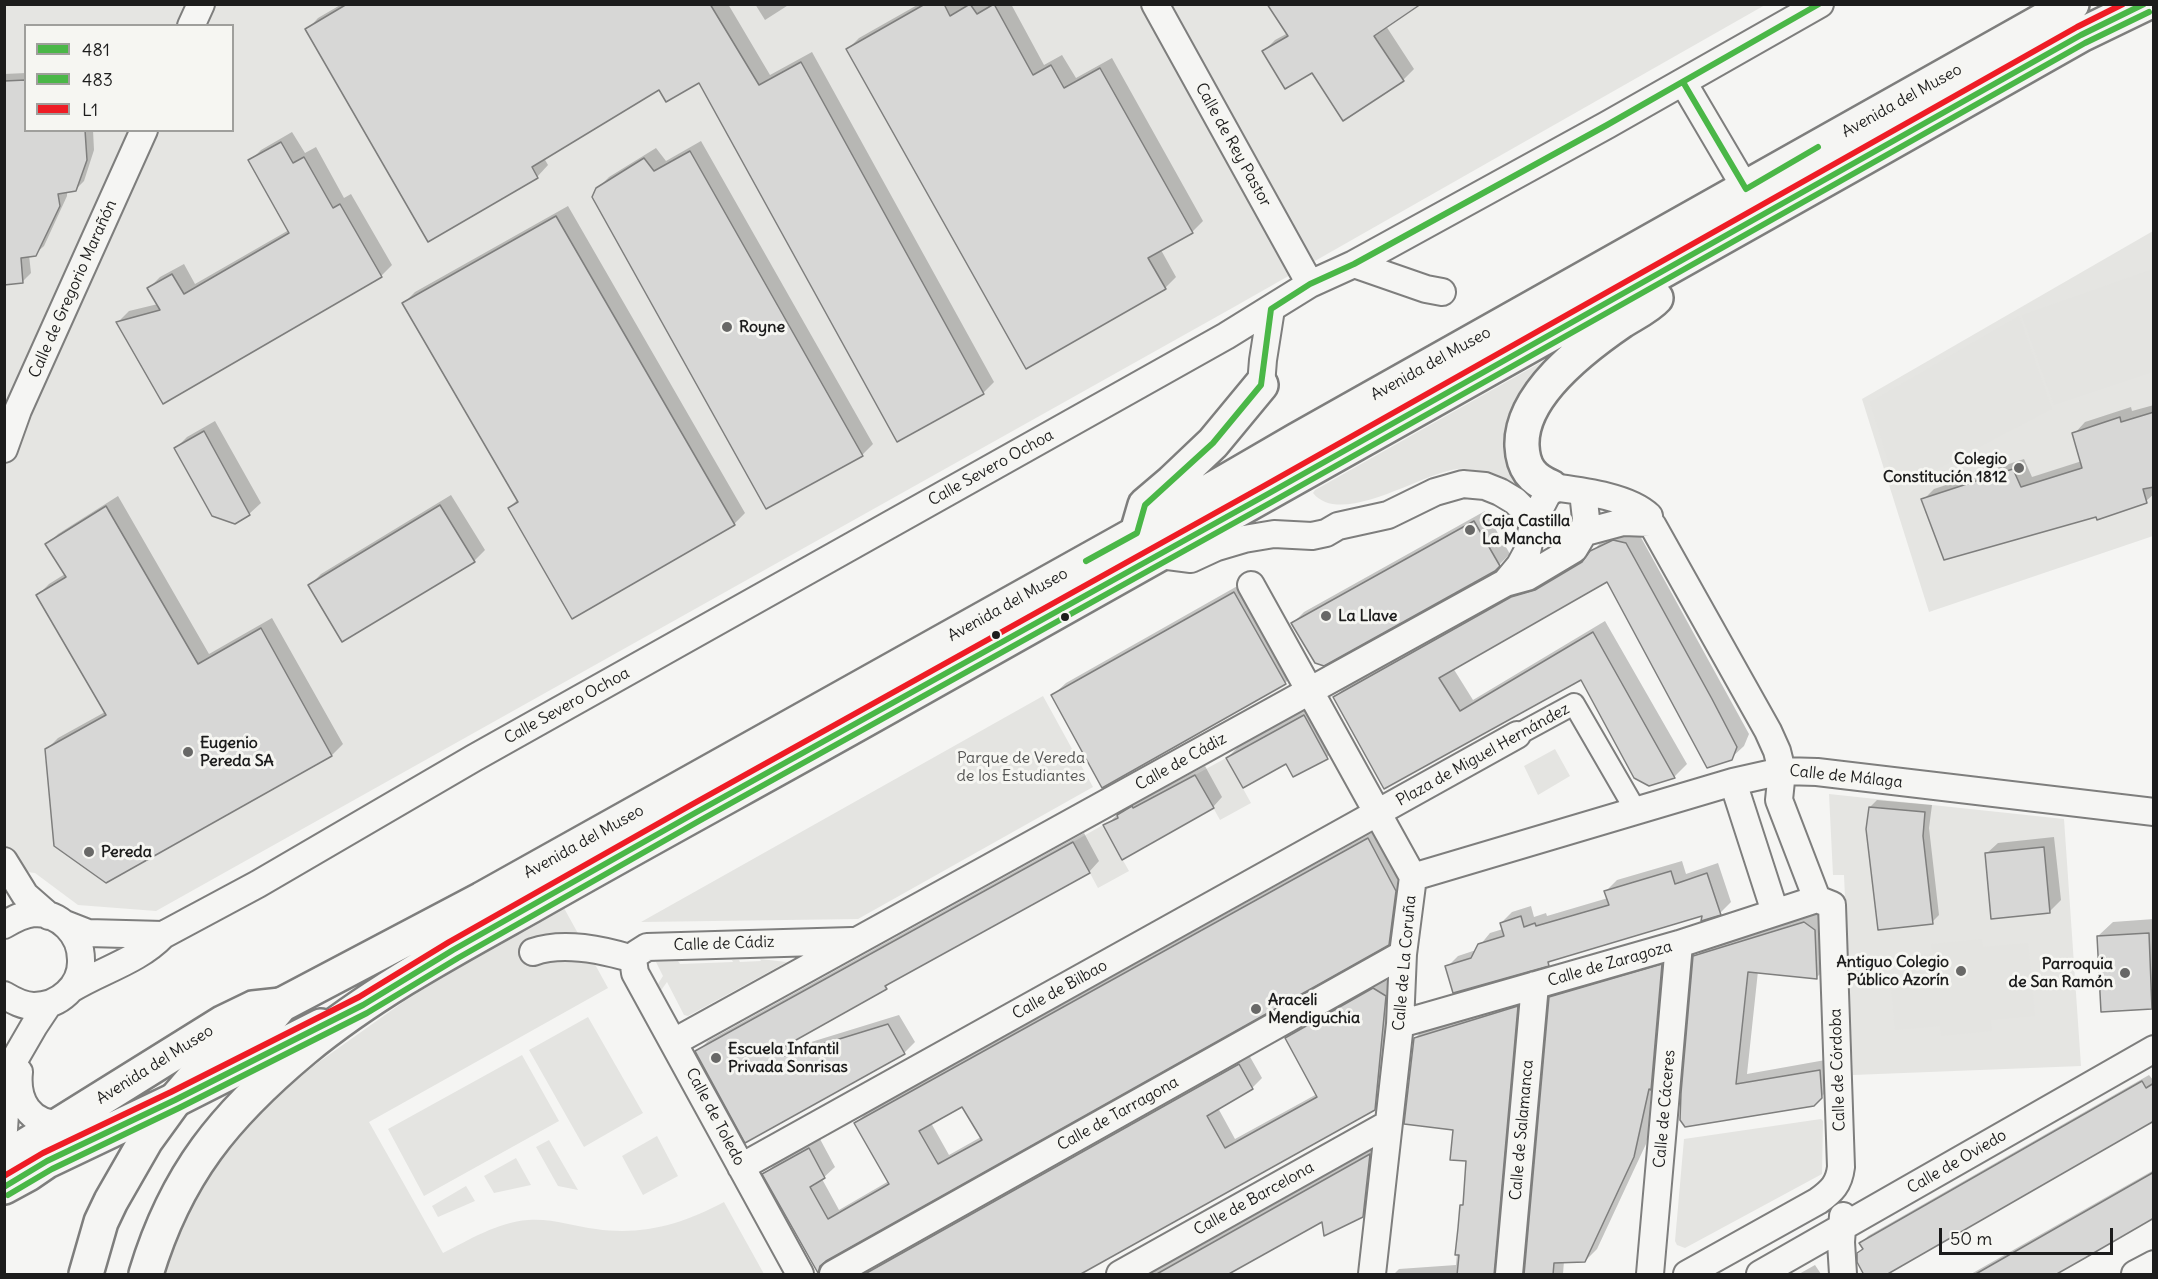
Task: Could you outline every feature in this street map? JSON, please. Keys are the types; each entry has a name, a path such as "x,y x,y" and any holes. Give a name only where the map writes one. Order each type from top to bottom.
{"main road":[{"name":"Avenida del Museo","path":"2072,4 1746,189 1327,422 1148,544 695,813 453,950 363,1005 175,1100 47,1161 28,1174 5,1156 237,1015 253,1008 281,1005 482,899 1148,544 1665,271 2081,35 2145,4"},
{"path":"1567,490 1532,477 1524,460 1522,430 1533,403 1550,382 1587,348 1655,300 1665,271"},
{"path":"1148,544 1144,505 1207,450 1261,385"},
{"path":"86,1275 101,1222 146,1140 175,1100 212,1058 255,1026 269,1019 281,1005"},
{"path":"146,1275 161,1228 184,1182 214,1137 274,1075 309,1044 363,1005"}],"street":[{"path":"192,24 201,4"},
{"name":"Calle de Rey Pastor","path":"1155,4 1310,285"},
{"name":"Calle Severo Ochoa","path":"48,1005 95,975 138,956 163,935 258,884 474,758 1310,285 1354,264 1820,4"},
{"path":"1683,82 1746,189"},
{"name":"Calle de Gregorio Marañón","path":"4,449 18,410 143,132"},
{"path":"1354,264 1426,289 1442,292"},
{"path":"1261,385 1271,309"},
{"path":"1148,544 1191,559 1217,547 1244,539 1274,534 1312,536 1326,533 1338,526 1378,518 1449,487 1472,484 1500,492 1523,507 1534,520 1550,531 1567,537 1623,522 1650,523"},
{"path":"1567,490 1586,519 1584,534"},
{"name":"Calle de Cádiz","path":"1505,583 1520,565 1527,552 1534,520 1567,490"},
{"name":"Calle de Málaga","path":"1567,490 1633,504 1649,516 1650,523 1768,731 1777,751 1782,771 1817,772 2154,812"},
{"name":"Calle de Cádiz","path":"674,1042 1505,583 1527,578 1571,553 1584,534"},
{"name":"Calle de La Coruña","path":"1251,585 1413,877 1403,954 1400,1024 1372,1275"},
{"name":"Plaza de Miguel Hernández","path":"1378,813 1574,704 1636,811"},
{"path":"1413,877 1733,782 1782,771"},
{"name":"Calle de Córdoba","path":"1782,771 1779,800 1818,899 1832,905 1841,1167 1834,1190"},
{"path":"1733,782 1775,912"},
{"name":"Calle de Bilbao","path":"741,1167 1378,813"},
{"path":"4,861 25,895 74,934 80,948 82,962 79,976 71,989"},
{"name":"Calle de Zaragoza","path":"1400,1024 1679,944 1818,899"},
{"path":"4,925 18,917 33,913 57,920"},
{"name":"Calle Severo Ochoa","path":"57,920 88,933 163,935"},
{"name":"Calle de Cádiz","path":"633,959 636,954 647,947 857,941"},
{"name":"Calle de Cáceres","path":"1650,1275 1679,944"},
{"path":"533,952 545,949 580,948 633,959"},
{"name":"Calle de Tarragona","path":"833,1275 1403,954"},
{"name":"Calle de Toledo","path":"633,959 635,973 800,1275"},
{"name":"Calle de Salamanca","path":"1509,1275 1535,985"},
{"path":"4,995 25,1005 48,1005"},
{"path":"5,1156 7,1081 12,1064 48,1005"},
{"path":"23,1048 18,1076 19,1092 23,1103 38,1120 47,1124 60,1124"},
{"name":"Calle de Oviedo","path":"1760,1275 2154,1049"},
{"name":"Calle de Barcelona","path":"1120,1275 1388,1124"},
{"path":"1687,1275 1834,1190 1843,1216 1841,1242 1843,1275"},
{"path":"2134,1275 2154,1264"}],"shaded area":[{"path":"5,5 1765,5 1234,307 156,911 78,905 35,873 5,869"},
{"name":"Colegio Constitución 1812","path":"2153,231 2153,536 1929,612 1862,399"},
{"name":"Antiguo Colegio Público Azorín","path":"1829,794 2064,819 2081,1066 1853,1075 1844,875 1833,875"}],"green space":[{"path":"2153,269 2153,372 2054,405 2022,315"},
{"path":"2019,316 2052,409 1897,490 1870,402"},
{"path":"1545,360 1549,363 1524,393 1506,427 1504,452 1515,483 1477,471 1457,469 1362,502 1342,505 1326,502 1313,493 1315,490"},
{"name":"Parque de Vereda de los Estudiantes","path":"1043,696 1093,787 858,919 641,922"},
{"path":"1555,749 1570,776 1538,795 1524,766"},
{"path":"1226,758 1251,803 1220,820 1195,775"},
{"path":"1103,825 1129,871 1098,888 1073,842"},
{"path":"564,908 608,988 369,1122 443,1253 484,1232 517,1221 545,1220 587,1228 630,1231 678,1222 724,1202 764,1274 163,1274 170,1247 195,1196 239,1128 316,1064 406,1000 496,944"},
{"path":"1982,939 1983,947 2028,943 2035,1016 1991,1020 1992,1031 1941,1036 1940,1026 1895,1030 1888,958 1932,953 1931,944"},
{"path":"760,959 787,962 688,1016 684,1015 667,982 657,996 654,990 663,976 656,962 678,961 680,964 733,962 732,960 761,961"},
{"path":"588,1017 643,1113 584,1147 529,1050"},
{"path":"522,1055 559,1121 424,1196 388,1129"},
{"path":"1821,1119 1823,1121 1822,1174 1685,1248 1677,1245 1675,1241 1684,1139"},
{"path":"657,1136 678,1176 643,1195 622,1156"},
{"path":"549,1140 578,1190 558,1186 536,1147"},
{"path":"516,1158 531,1185 494,1193 484,1176"},
{"path":"466,1186 475,1201 438,1217 432,1206"}],"building":[{"path":"347,4 710,4 759,85 801,62 984,394 897,442 699,83 666,102 659,90 532,167 538,178 428,242 305,29"},
{"path":"925,4 944,4 950,16 970,4 977,14 994,4 1033,75 1051,65 1064,88 1100,68 1193,233 1148,258 1166,289 1026,369 846,49"},
{"path":"1267,4 1421,4 1374,36 1404,81 1343,121 1312,73 1285,89 1262,51 1288,36"},
{"path":"24,80 24,132 85,132 87,160 76,191 58,194 60,206 36,256 21,258 23,283 4,285 4,81"},
{"path":"281,142 293,163 304,157 333,208 340,204 382,277 163,404 116,322 160,310 147,288 172,274 184,294 289,233 248,160"},
{"name":"Royne","path":"690,151 863,456 766,509 592,197 596,188 644,158 654,171"},
{"path":"556,216 735,525 572,619 508,508 518,502 402,303"},
{"path":"2154,412 2154,487 2143,489 2147,503 2097,520 2096,517 1944,560 1921,499 2013,469 2021,487 2082,468 2072,433 2120,417 2121,422"},
{"path":"204,431 250,515 235,524 212,516 174,448"},
{"path":"440,505 475,562 342,642 308,585"},
{"name":"Eugenio Pereda SA","path":"106,506 198,664 261,628 332,756 106,883 54,846 45,749 106,715 36,595 66,577 45,544"},
{"path":"1474,521 1500,566 1495,571 1324,666 1315,663 1291,623"},
{"path":"1613,540 1626,543 1712,699 1737,747 1732,760 1707,768 1607,582 1439,678 1460,711 1593,632 1675,778 1649,786 1634,778 1581,680 1384,789 1333,697 1511,597 1535,590 1582,562 1590,551"},
{"path":"1234,592 1286,684 1102,788 1051,695"},
{"path":"1304,715 1328,759 1293,777 1286,764 1243,788 1226,758"},
{"path":"1195,775 1214,808 1122,860 1103,825 1118,818 1117,815 1132,806 1133,808"},
{"path":"1869,807 1925,812 1923,836 1933,924 1878,930 1866,829"},
{"path":"1368,838 1396,891 1389,945 826,1261 820,1266 818,1273 762,1174 809,1148 825,1178 810,1187 828,1219 889,1184 854,1123","holes":["962,1107 982,1140 938,1164 919,1131"]},
{"path":"1073,842 1090,873 885,986 887,989 780,1049 784,1056 888,1024 905,1054 745,1143 695,1051"},
{"path":"2044,847 2050,913 1991,919 1985,853"},
{"path":"1671,871 1675,884 1707,873 1721,915 1701,921 1702,916 1548,962 1549,966 1453,993 1445,966 1471,958 1478,944 1504,936 1500,923 1521,916 1524,927 1535,923 1536,926 1609,905 1604,891"},
{"path":"1804,922 1815,930 1817,979 1748,972 1736,1084 1820,1070 1822,1098 1814,1106 1685,1127 1680,1120 1681,1093 1693,956"},
{"name":"Parroquia de San Ramón","path":"2149,933 2152,1009 2101,1012 2097,936"},
{"path":"1662,964 1651,1090 1649,1089 1634,1157 1585,1262 1554,1263 1553,1275 1524,1275 1549,997"},
{"path":"1373,988 1386,996 1375,1110 1079,1275 863,1275 1239,1064 1253,1089 1207,1116 1225,1148 1317,1097 1285,1038"},
{"path":"1518,1006 1494,1275 1457,1275 1459,1255 1455,1255 1460,1205 1463,1205 1466,1161 1450,1160 1453,1130 1404,1124 1414,1038"},
{"path":"2142,1081 2146,1088 2154,1083 2154,1121 1886,1275 1864,1275 1857,1262 1857,1253 1863,1249 1859,1243"},
{"path":"1370,1154 1363,1217 1324,1236 1322,1222 1227,1275 1155,1275"},
{"path":"2154,1172 2154,1218 2085,1258 2055,1275 1974,1275"}],"transit line":[{"name":"481","path":"1086,561 1137,533 1145,505 1213,443 1261,385 1271,309 1310,284 1354,264 1607,125 1819,4"},
{"name":"L1","path":"4,1176 43,1153 171,1092 359,997 449,942 691,805 1262,487 2077,27 2123,4"},
{"name":"481","path":"4,1187 47,1161 175,1100 363,1005 453,950 695,813 1266,495 2081,35 2144,4"},
{"name":"483","path":"8,1195 52,1169 367,1013 458,958 699,821 1270,503 2085,43 2149,12"},
{"name":"481","path":"1683,82 1746,189 1818,147"}],"place":[{"name":"Royne","path":"727,327"},
{"name":"Colegio Constitución 1812","path":"2019,468"},
{"name":"Caja Castilla La Mancha","path":"1470,530"},
{"name":"La Llave","path":"1326,616"},
{"name":"Eugenio Pereda SA","path":"188,752"},
{"name":"Pereda","path":"89,852"},
{"name":"Antiguo Colegio Público Azorín","path":"1961,971"},
{"name":"Parroquia de San Ramón","path":"2125,973"},
{"name":"Araceli Mendiguchia","path":"1256,1009"},
{"name":"Escuela Infantil Privada Sonrisas","path":"716,1058"}]}
